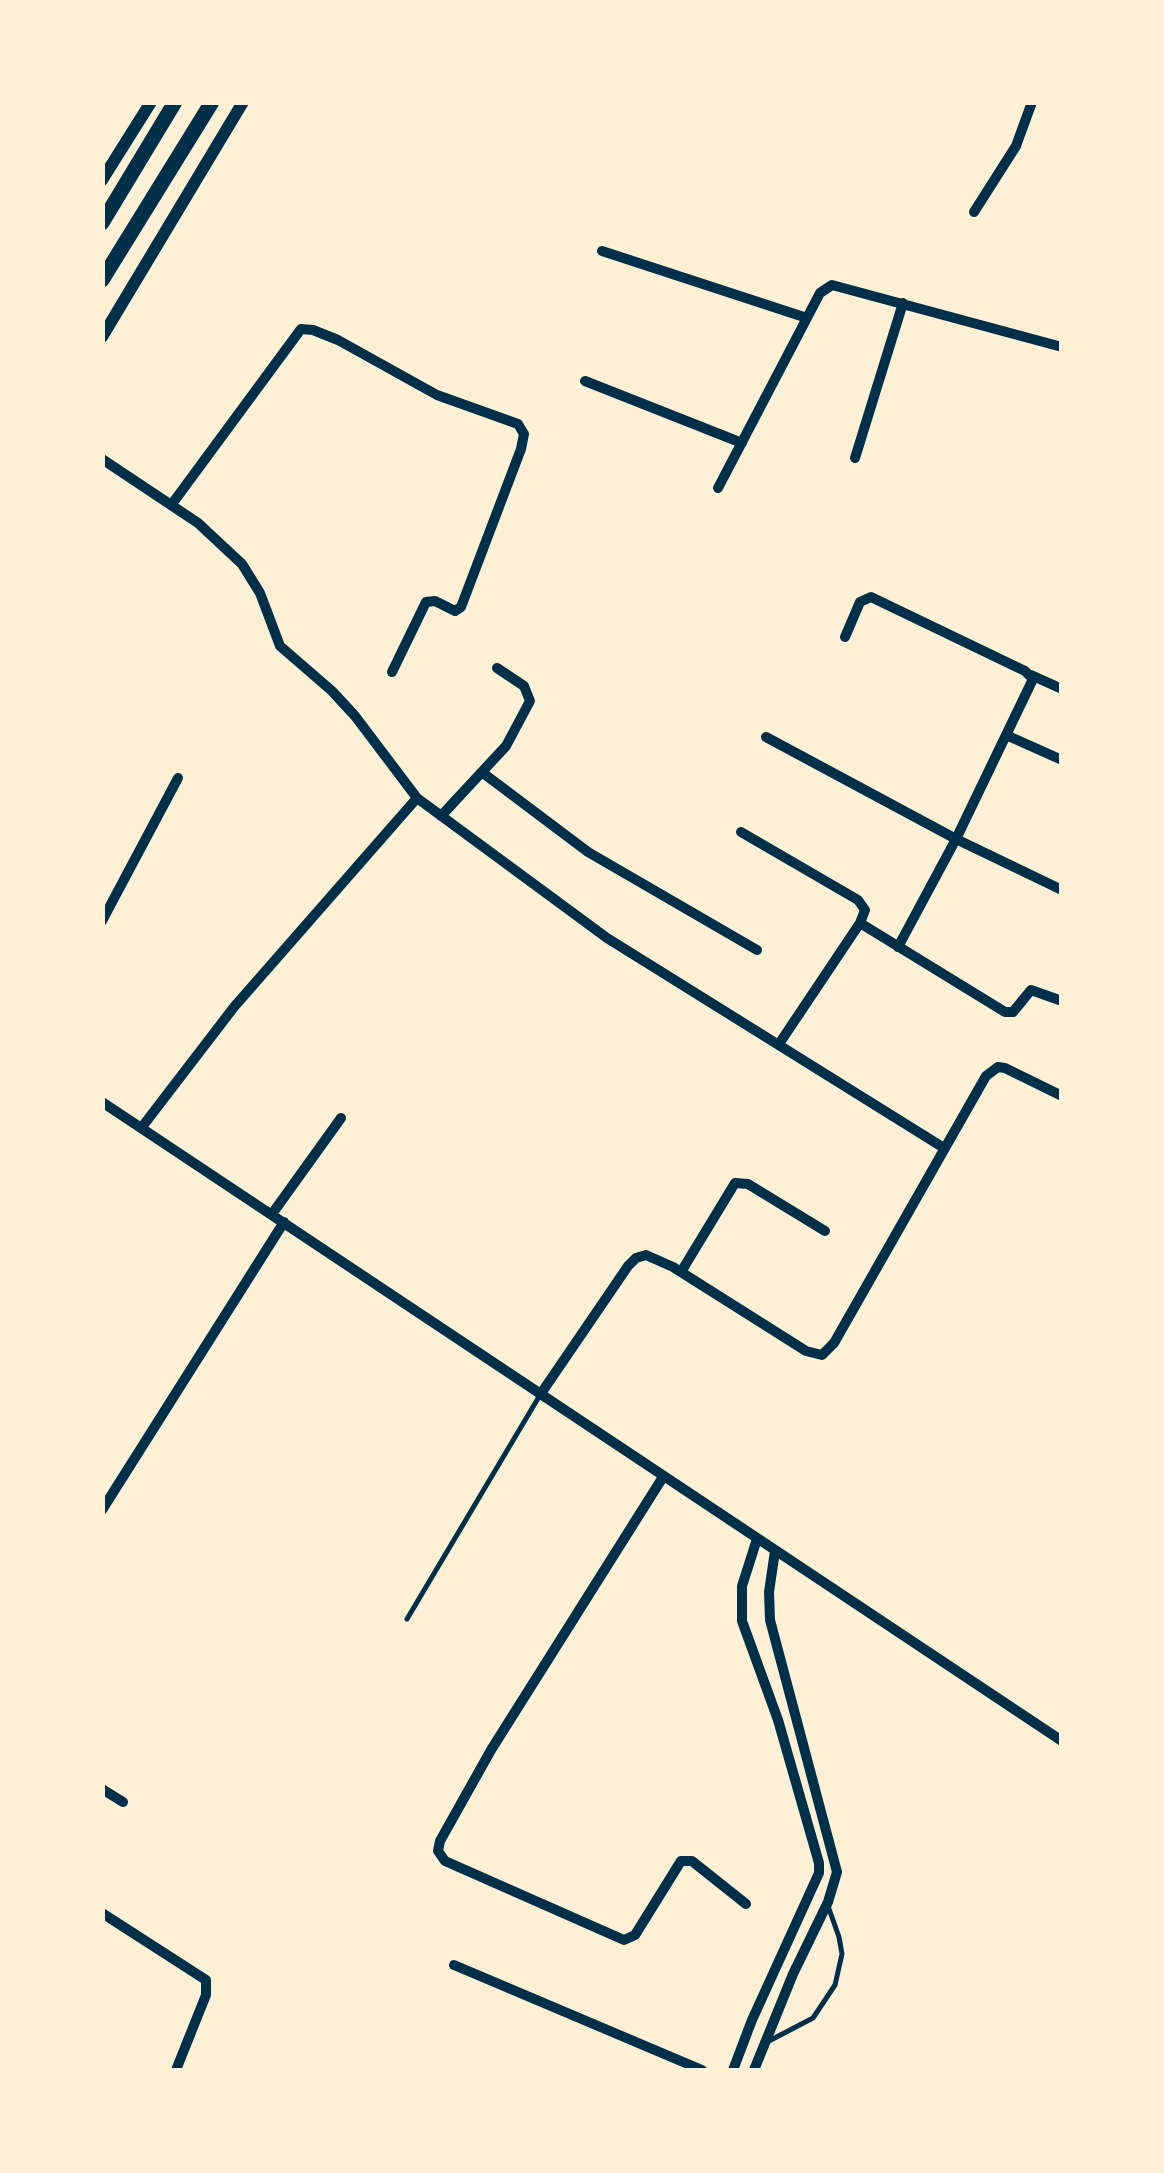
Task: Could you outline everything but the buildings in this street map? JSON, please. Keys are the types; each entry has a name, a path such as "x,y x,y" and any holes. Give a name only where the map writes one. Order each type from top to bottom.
{"highway":[{"path":"102,223 175,102"},
{"path":"102,280 212,102"}],"street":[{"path":"102,180 151,102"},
{"path":"102,338 243,102"},
{"path":"974,212 1016,146 1032,102"},
{"path":"602,251 807,318"},
{"path":"718,488 820,293 832,284 1062,346"},
{"path":"855,458 903,303"},
{"path":"172,504 301,329 338,340 431,392 518,424 524,434 521,449 461,607 455,611 435,601 426,602 392,672"},
{"path":"586,381 742,442"},
{"path":"102,459 198,523 242,564 260,593 280,646 356,716 417,798 607,938 944,1148"},
{"path":"845,637 862,599 871,598 1062,689"},
{"path":"442,816 506,746 530,701 524,686 497,668"},
{"path":"898,947 1032,684 1031,675"},
{"path":"1006,734 1062,760"},
{"path":"766,737 956,839 1062,890"},
{"path":"483,773 588,852 757,950"},
{"path":"102,921 178,778"},
{"path":"142,1127 234,1006 417,798"},
{"path":"741,832 864,904 860,923 779,1044"},
{"path":"860,923 1005,1012 1013,1012 1031,990 1062,1001"},
{"path":"540,1395 636,1258 654,1257 806,1352 822,1355 834,1343 986,1076 998,1067 1062,1096"},
{"path":"102,1102 1062,1741"},
{"path":"272,1214 340,1118"},
{"path":"681,1272 735,1182 748,1184 825,1231"},
{"path":"102,1510 284,1222"},
{"path":"663,1476 492,1750 438,1851 445,1861 624,1940 635,1935 681,1860 692,1862 746,1904"},
{"path":"733,2070 819,1870 778,1720 742,1622 742,1586 756,1539"},
{"path":"754,2070 837,1872 770,1620 769,1592 775,1551"},
{"path":"102,1789 123,1802"},
{"path":"819,1870 837,1872"},
{"path":"102,1914 206,1980 206,1995 176,2070"},
{"path":"454,1965 702,2070"}],"lane":[{"path":"407,1619 540,1395"},
{"path":"765,2042 813,2018 835,1986 842,1954 840,1937 826,1903"}]}
